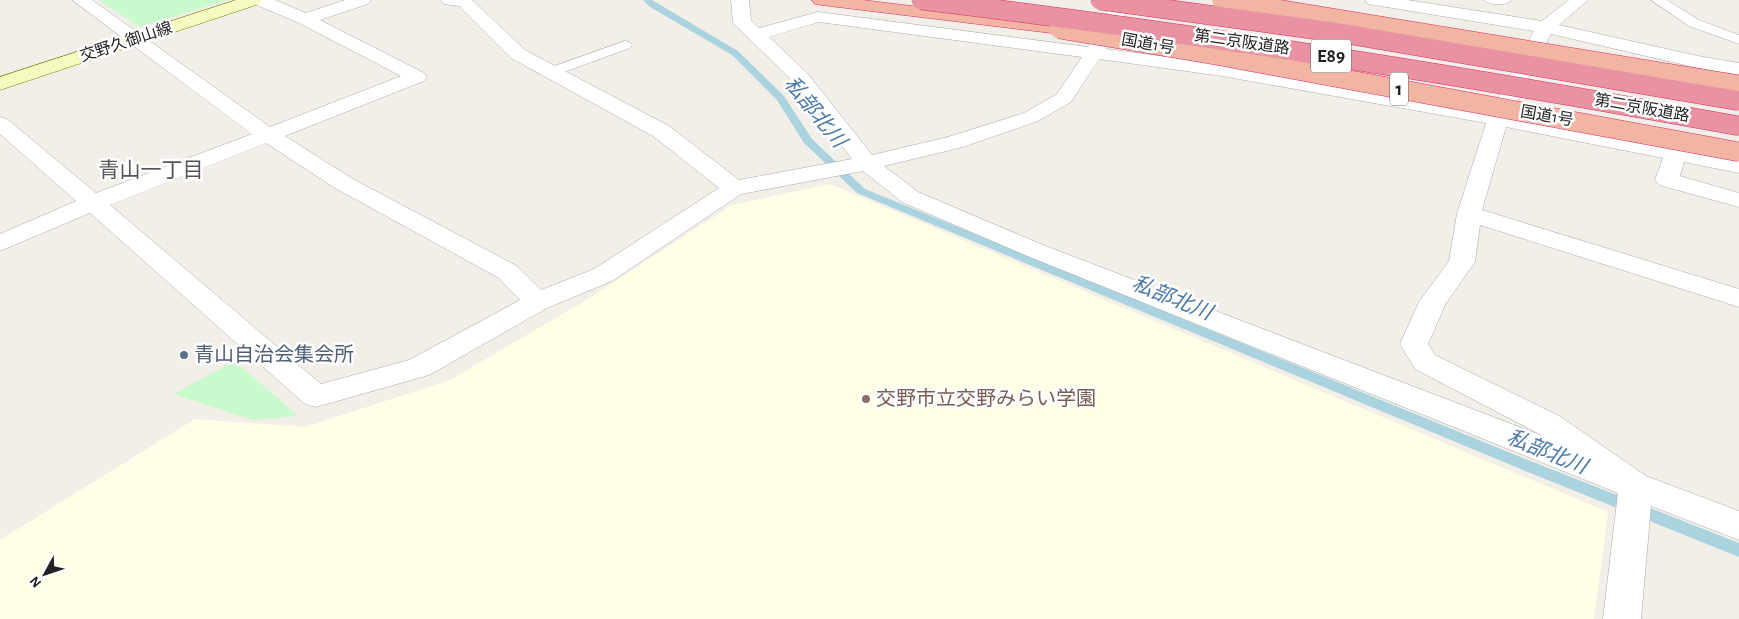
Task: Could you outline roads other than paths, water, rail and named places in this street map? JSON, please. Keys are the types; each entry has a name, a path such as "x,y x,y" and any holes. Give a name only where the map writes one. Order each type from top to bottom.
{"highway":[{"name":"国道1号","path":"821,0 1059,29 1215,55 1739,152"},
{"name":"第二京阪道路","path":"921,0 1233,40 1391,65 1739,126"},
{"name":"第二京阪道路","path":"1100,0 1381,39 1739,102"},
{"path":"1222,0 1739,85"}],"main road":[{"name":"交野久御山線","path":"0,84 253,0"}],"street":[{"path":"80,0 137,38 268,135 343,183 508,272 537,302"},
{"path":"0,243 93,203 417,77 305,20 260,0"},
{"path":"305,20 362,0"},
{"path":"450,0 464,2 518,54 660,132 734,188"},
{"path":"740,0 742,22 801,78 867,164 910,197 1034,250 1739,526"},
{"path":"0,123 316,396 419,368 537,302 603,275 734,188 867,164 955,142 1031,117 1064,98 1094,53 1123,0"},
{"path":"1374,0 1545,27 1739,69"},
{"path":"1579,0 1545,27 1498,119 1469,214 1462,262 1433,302 1414,344 1425,362 1550,425 1636,486"},
{"path":"756,35 818,17 1222,70 1498,119 1739,166"},
{"path":"1675,154 1668,180 1739,200"},
{"path":"1469,214 1739,298"},
{"path":"1622,619 1636,486"}],"lane":[{"path":"1491,0 1505,0"},
{"path":"1658,0 1694,23 1739,40"},
{"path":"551,72 625,45"}],"waterway":[{"name":"私部北川","path":"647,0 735,53 781,98 808,141 861,191 1528,466 1739,550"}],"place":[{"name":"青山自治会集会所","path":"184,355"},
{"name":"交野市立交野みらい学園","path":"866,399"}],"district":[{"name":"青山一丁目","path":"151,170"}]}
